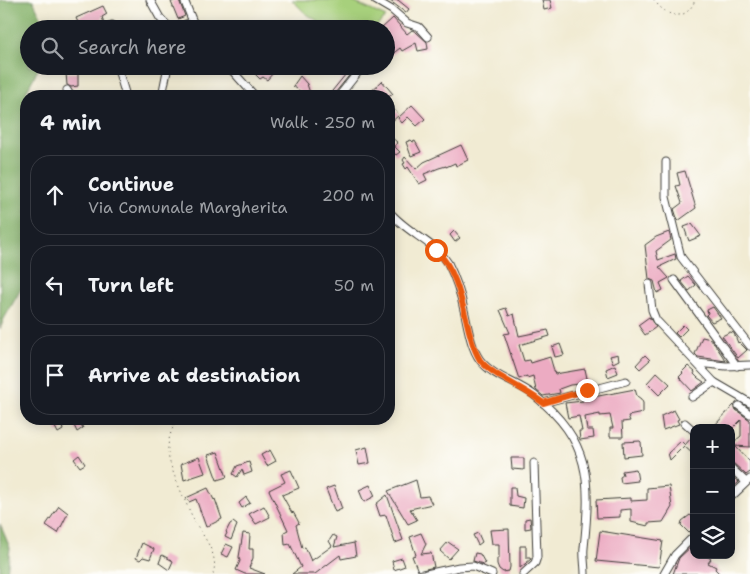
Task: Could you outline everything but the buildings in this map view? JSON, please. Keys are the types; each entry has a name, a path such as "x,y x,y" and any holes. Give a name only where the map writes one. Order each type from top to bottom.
{"street":[{"path":"150,0 162,20"},
{"path":"184,0 192,20"},
{"path":"375,0 392,10 407,23 420,28 428,37"},
{"path":"120,75 124,90"},
{"path":"163,90 166,75"},
{"path":"236,75 250,90"},
{"path":"344,90 356,75"},
{"path":"666,162 666,197 681,258 750,346"},
{"path":"395,219 436,250 447,262 464,307 473,347 479,359 486,367 532,394 558,418 572,435 584,462 587,491 586,530 583,549 585,574"},
{"path":"674,280 737,366"},
{"path":"649,284 652,310 656,320 714,382 750,403"},
{"path":"697,363 726,366 750,365"},
{"path":"543,403 626,381"},
{"path":"692,397 714,382"},
{"path":"739,406 750,414"},
{"path":"685,423 690,427"},
{"path":"523,574 536,563 537,557 534,463"},
{"path":"732,469 748,480 735,494"},
{"path":"664,574 676,555 690,540"},
{"path":"426,574 473,566 492,574"}],"path":[{"path":"654,0 666,11 675,15 684,14 691,9 694,0"},
{"path":"174,425 170,436 168,453 172,469 192,517 212,551 215,562 213,574"}],"green space":[{"path":"0,0 33,0 42,20 20,20 20,75 35,75 27,90 20,90 20,291 0,329"},
{"path":"292,0 349,0 386,17 383,20 316,20 305,13"},
{"path":"0,524 10,548 7,574 0,574"}],"route":[{"path":"436,250 447,262 452,273 464,307 473,347 479,359 486,367 532,394 543,403 587,390"}]}
